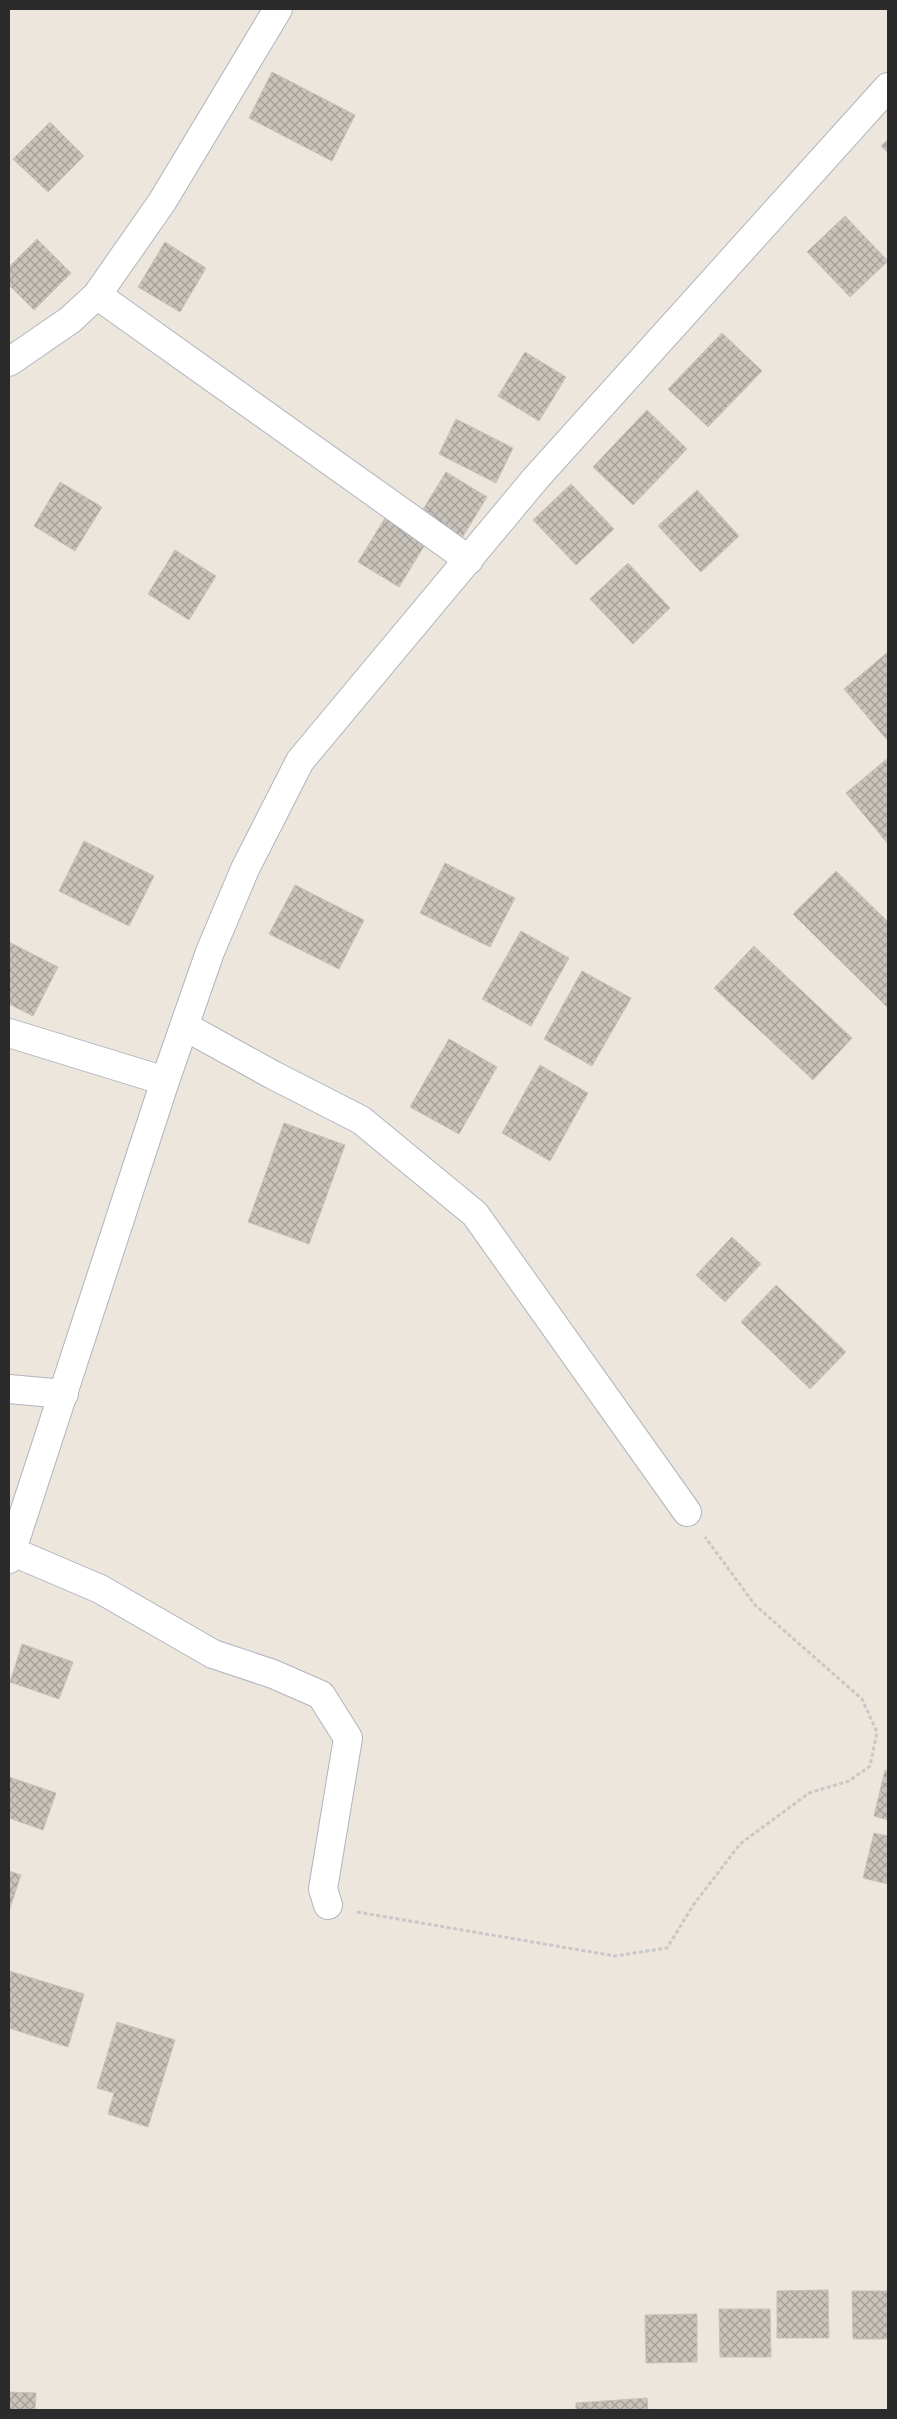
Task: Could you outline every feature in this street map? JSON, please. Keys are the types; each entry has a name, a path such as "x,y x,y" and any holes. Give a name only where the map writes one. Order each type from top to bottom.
{"street":[{"path":"9,362 70,320 97,295 162,202 278,9"},
{"path":"328,1905 323,1889 348,1738 321,1694 273,1674 213,1654 100,1589 10,1555 165,1082 186,1027 210,952 245,869 300,762 543,471 888,87"},
{"path":"97,295 469,560"},
{"path":"186,1027 360,1120 475,1214 687,1512"},
{"path":"9,1033 165,1082"},
{"path":"9,1389 64,1394"}],"path":[{"path":"365,1915 615,1956 667,1948 694,1904 740,1844 809,1793 849,1781 870,1766 877,1732 862,1699 755,1605 687,1512"}],"building":[{"path":"272,72 355,115 332,161 249,118"},
{"path":"50,122 84,156 48,192 13,159"},
{"path":"888,139 888,153 881,146"},
{"path":"845,216 888,261 850,297 807,252"},
{"path":"37,239 71,273 34,310 9,285 9,267"},
{"path":"165,242 206,268 180,312 138,287"},
{"path":"722,333 762,371 708,427 668,389"},
{"path":"525,352 566,377 539,421 498,396"},
{"path":"647,410 687,449 633,505 593,467"},
{"path":"456,419 513,448 496,483 439,454"},
{"path":"446,472 487,497 460,541 419,516"},
{"path":"60,482 102,507 75,551 34,526"},
{"path":"571,484 614,529 576,565 533,520"},
{"path":"697,490 739,536 701,572 658,526"},
{"path":"385,518 426,543 399,587 358,562"},
{"path":"175,550 216,576 189,620 148,594"},
{"path":"628,563 670,608 633,644 590,599"},
{"path":"888,652 888,741 844,689"},
{"path":"888,758 888,844 846,793"},
{"path":"84,841 154,876 129,926 59,891"},
{"path":"445,863 515,898 490,947 420,913"},
{"path":"836,871 888,922 888,1008 793,914"},
{"path":"295,885 364,920 339,969 269,934"},
{"path":"521,931 569,958 531,1026 482,999"},
{"path":"9,942 58,967 33,1016 9,1004"},
{"path":"754,946 852,1038 813,1080 714,988"},
{"path":"582,971 631,998 592,1066 544,1039"},
{"path":"449,1039 497,1067 459,1134 410,1107"},
{"path":"540,1065 588,1093 550,1161 502,1133"},
{"path":"284,1123 345,1145 309,1244 248,1222"},
{"path":"732,1237 761,1264 725,1302 696,1275"},
{"path":"776,1285 846,1352 810,1389 741,1322"},
{"path":"22,1644 73,1662 59,1699 10,1682"},
{"path":"885,1770 888,1771 888,1820 874,1816"},
{"path":"9,1777 56,1793 43,1830 9,1818"},
{"path":"874,1833 888,1836 888,1884 863,1878"},
{"path":"9,1871 21,1875 9,1911"},
{"path":"9,1971 84,1994 68,2047 9,2028"},
{"path":"117,2022 175,2040 148,2127 108,2114 114,2093 97,2088"},
{"path":"828,2290 829,2338 777,2338 777,2291"},
{"path":"852,2291 888,2291 888,2339 853,2339"},
{"path":"719,2309 770,2309 771,2357 720,2357"},
{"path":"697,2314 697,2362 646,2363 645,2315"},
{"path":"9,2392 36,2393 35,2410 9,2410"},
{"path":"647,2398 648,2410 576,2410 576,2403"}]}
